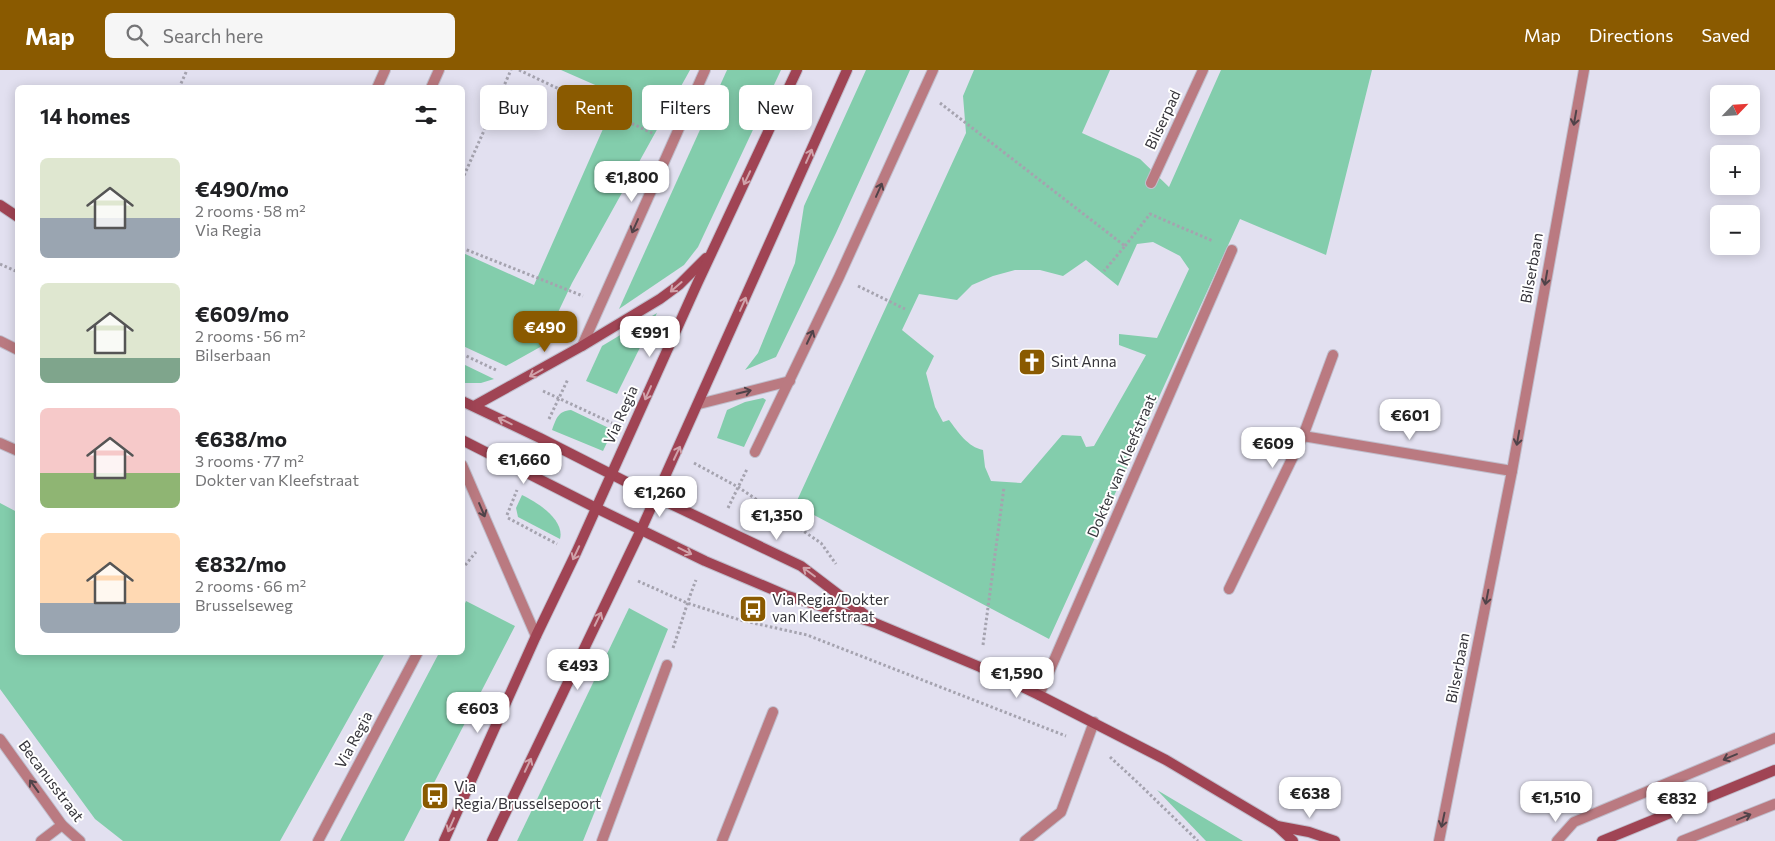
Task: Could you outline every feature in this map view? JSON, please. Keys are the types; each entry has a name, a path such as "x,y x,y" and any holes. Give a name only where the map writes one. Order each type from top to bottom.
{"street":[{"path":"378,85 385,70"},
{"path":"432,85 439,70"},
{"path":"582,346 705,70"},
{"name":"Via Regia","path":"444,841 711,253 797,70"},
{"path":"492,841 641,530 848,70"},
{"path":"755,452 839,277 933,70"},
{"name":"Bilserpad","path":"1151,183 1203,70"},
{"name":"Bilserbaan","path":"1439,841 1512,471 1584,70"},
{"path":"0,204 15,208"},
{"path":"0,204 15,215"},
{"name":"Dokter van Kleefstraat","path":"1039,695 1232,250"},
{"path":"474,406 582,346 664,296 679,285 711,253"},
{"path":"0,342 15,349"},
{"path":"1229,589 1303,436 1333,355"},
{"path":"699,404 790,381"},
{"path":"465,402 801,566 875,623"},
{"path":"1303,436 1512,471"},
{"path":"465,442 705,561 788,596 875,623 980,667 1039,695 1166,760 1277,826 1292,841"},
{"path":"0,443 15,450"},
{"path":"465,472 536,636"},
{"name":"Via Regia","path":"318,841 416,655"},
{"path":"602,841 667,665"},
{"path":"722,841 773,712"},
{"path":"1025,841 1061,812 1094,722"},
{"path":"1557,841 1574,822 1775,738"},
{"name":"Becanusstraat","path":"0,739 62,825 80,841"},
{"path":"1602,841 1775,770"},
{"path":"1682,841 1775,804"},
{"path":"41,841 62,825"},
{"path":"1277,826 1309,832 1335,841"}],"path":[{"path":"180,85 187,70"},
{"path":"465,173 511,70"},
{"path":"519,70 673,143"},
{"path":"924,90 1125,246"},
{"path":"1104,271 1150,214 1232,250"},
{"path":"465,249 600,303"},
{"path":"0,264 15,271"},
{"path":"839,277 905,309"},
{"path":"465,355 520,381"},
{"path":"980,667 1004,487"},
{"path":"667,665 684,618 687,603 740,620 807,635 1094,747 1119,764 1198,841"}],"green space":[{"path":"561,70 690,70 682,85 642,85 642,130 657,130 572,283 542,346 506,366 465,347 465,254 534,285 603,130 632,130 632,85 595,85"},
{"path":"727,70 781,70 774,85 739,85 739,130 753,130 698,247 684,265 619,309 700,130 729,130 729,85 720,85"},
{"path":"866,70 910,70 836,233 776,357 745,370 758,353 795,263 804,206"},
{"path":"974,70 1110,70 1082,133 1140,159 1169,187 1221,70 1372,70 1326,255 1240,219 1049,639 795,505 966,133 963,96","holes":["1153,242 1180,256 1189,269 1157,338 1119,334 1119,345 1146,355 1094,446 1086,447 1081,436 1062,435 1021,483 991,481 985,467 983,450 968,442 949,420 943,422 935,407 926,373 934,356 902,330 919,294 957,300 972,285 993,276 1015,270 1040,270 1063,276 1086,260 1118,286 1137,244"]},
{"path":"657,313 617,394 586,381 602,346"},
{"path":"465,365 494,379 481,383 465,383"},
{"path":"763,398 766,400 744,447 717,438 727,410 745,402"},
{"path":"571,410 613,430 603,451 552,430 560,414"},
{"path":"522,495 548,512 558,525 560,539 518,517 516,508"},
{"path":"0,503 15,511 15,655 384,655 280,841 123,841 95,819 0,689"},
{"path":"466,601 515,626 404,841 340,841 438,655 465,655"},
{"path":"629,608 668,629 583,841 517,841"},
{"path":"1157,790 1243,841 1206,841"}],"place":[{"name":"Sint Anna","path":"1032,362"},
{"name":"Via Regia/Dokter van Kleefstraat","path":"753,609"},
{"name":"Via Regia/Brusselsepoort","path":"435,796"}]}
